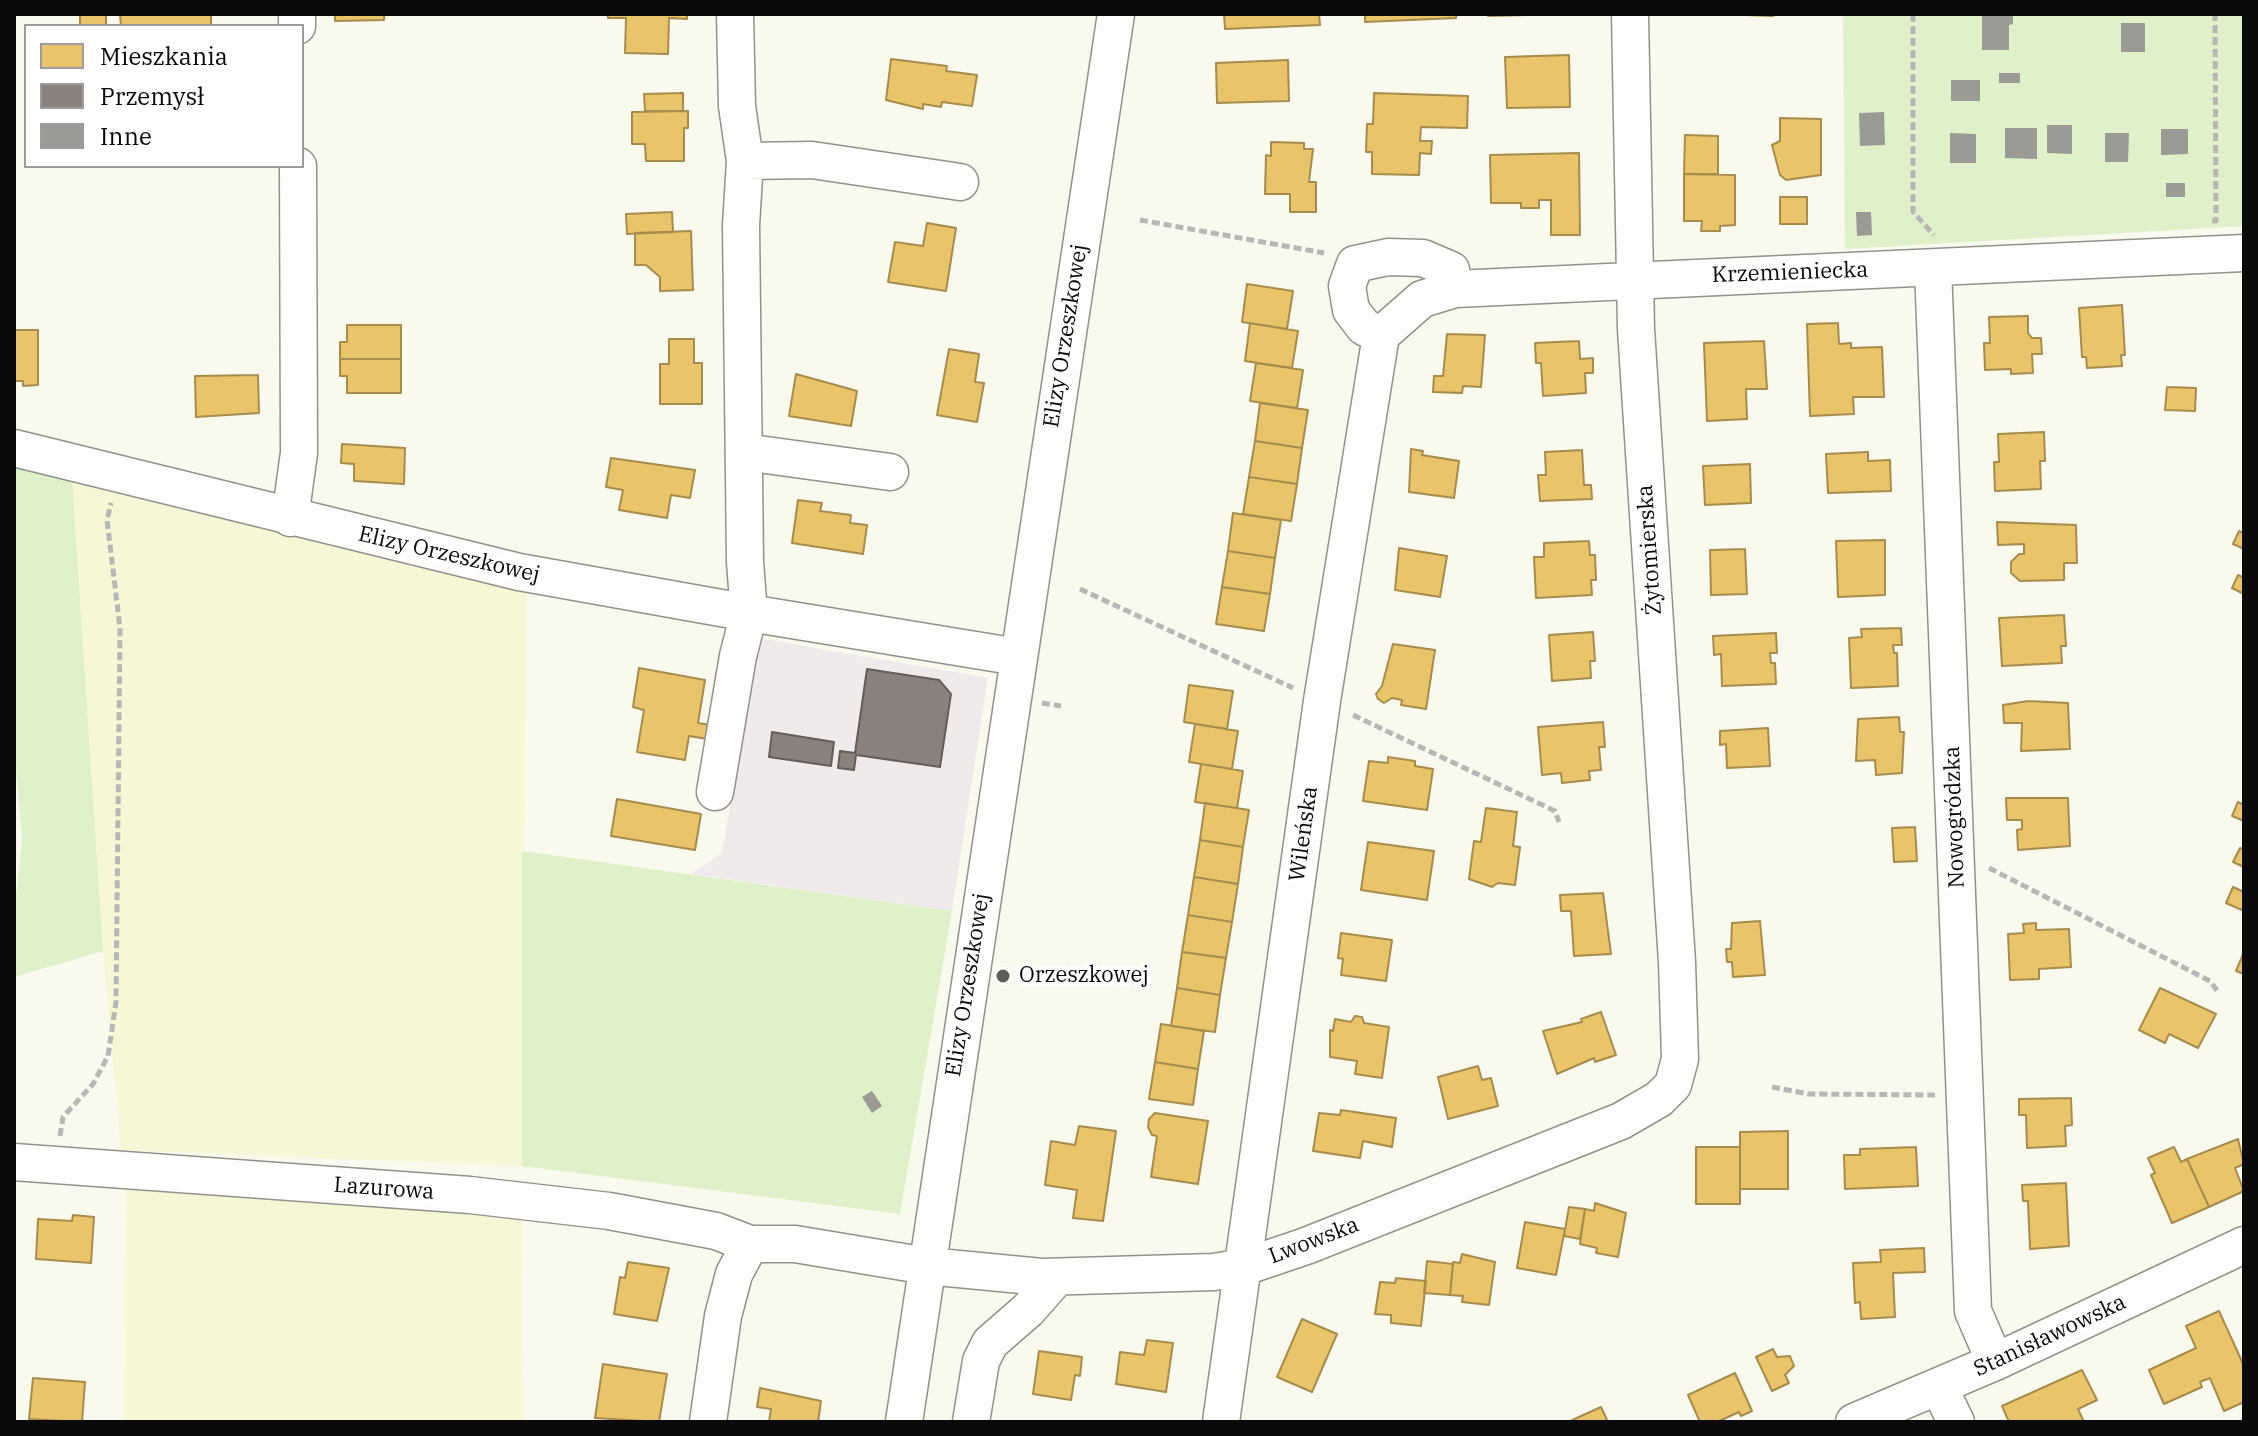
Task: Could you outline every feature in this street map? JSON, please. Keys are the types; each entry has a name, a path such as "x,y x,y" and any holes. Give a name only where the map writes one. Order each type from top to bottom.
{"street":[{"path":"715,792 738,656 749,613 745,562 741,225 745,161 737,106 735,14"},
{"name":"Elizy Orzeszkowej","path":"904,1422 1116,14"},
{"name":"Żytomierska","path":"1630,14 1634,281 1677,962 1680,1059 1673,1085"},
{"path":"745,161 812,160 960,182"},
{"path":"290,518 299,453 298,168"},
{"name":"Krzemieniecka","path":"1455,289 2244,253"},
{"path":"1388,257 1423,258 1451,270 1455,289 1422,299 1381,335 1364,327 1351,310 1347,286 1355,264 1388,257"},
{"name":"Nowogródzka","path":"1933,268 1973,1311 1995,1362"},
{"name":"Wileńska","path":"1221,1422 1322,701 1381,335"},
{"name":"Elizy Orzeszkowej","path":"14,448 519,572 1018,657"},
{"path":"744,452 890,472"},
{"name":"Lwowska","path":"927,1266 1057,1277 1214,1272 1244,1267 1306,1246 1621,1121 1659,1099 1673,1085"},
{"name":"Lazurowa","path":"14,1162 456,1194 578,1207 716,1231 750,1244"},
{"path":"708,1422 723,1316 734,1274 750,1244 795,1244 927,1266"},
{"name":"Stanisławowska","path":"1854,1422 1995,1362 2244,1245"},
{"path":"971,1422 981,1361 990,1343 1028,1310 1057,1277"},
{"path":"1939,1387 1956,1422"}],"path":[{"path":"1913,14 1913,212 1934,235 1950,234"},
{"path":"2200,222 2216,221 2215,14"},
{"path":"1140,220 1329,254 1355,264"},
{"path":"56,1165 63,1117 93,1084 108,1056 116,1002 120,628 107,520 119,473"},
{"path":"1956,851 2210,981 2219,993"},
{"path":"1772,1087 1809,1094 1965,1095"}],"shaded area":[{"path":"758,638 988,678 952,911 691,874 722,853"}],"green space":[{"path":"1843,14 2244,14 2244,226 1845,249"},
{"path":"14,456 72,478 103,951 14,977 14,914 22,839 14,744"},
{"path":"72,478 526,589 522,1166 121,1150 103,951"},
{"path":"522,851 952,911 900,1214 522,1166"},
{"path":"126,1184 522,1213 523,1422 124,1422"}],"building: Mieszkania":[{"path":"80,14 106,14 106,24 80,24"},
{"path":"120,14 211,14 211,24 121,24"},
{"path":"335,14 384,14 384,20 335,21"},
{"path":"608,14 687,14 687,19 669,18 668,54 625,53 626,18 608,18"},
{"path":"1224,14 1319,14 1320,25 1225,29"},
{"path":"1365,14 1456,14 1456,18 1365,22"},
{"path":"1488,14 1568,14 1488,16"},
{"path":"1715,14 1773,14 1773,16"},
{"path":"1569,55 1570,107 1507,108 1505,57"},
{"path":"891,59 947,66 946,71 977,75 972,106 942,102 941,107 923,104 923,109 886,100"},
{"path":"1288,60 1289,101 1217,103 1216,63"},
{"path":"683,93 683,111 645,111 644,94"},
{"path":"1374,93 1468,96 1467,128 1421,127 1420,141 1432,141 1431,154 1420,153 1419,175 1372,174 1372,152 1366,152 1367,124 1373,124"},
{"path":"688,111 688,128 684,128 684,161 646,161 645,144 632,144 632,112"},
{"path":"1780,118 1821,119 1821,175 1786,180 1780,175 1772,145 1780,141"},
{"path":"1685,135 1718,136 1718,174 1684,174"},
{"path":"1271,142 1304,143 1304,149 1313,149 1309,182 1316,182 1316,212 1290,212 1290,194 1265,194 1266,155 1271,156"},
{"path":"1579,153 1580,235 1551,235 1551,200 1539,200 1539,208 1521,208 1521,203 1491,203 1490,155"},
{"path":"1684,174 1735,175 1735,225 1720,226 1720,231 1701,231 1702,221 1684,221"},
{"path":"1780,197 1807,197 1807,224 1780,224"},
{"path":"672,212 673,232 627,234 626,214"},
{"path":"927,223 956,228 946,291 888,282 895,242 923,246"},
{"path":"691,231 693,290 660,291 660,277 646,265 635,265 635,233"},
{"path":"1247,284 1293,291 1287,329 1242,322"},
{"path":"2122,305 2125,355 2121,355 2122,366 2087,368 2086,357 2082,357 2079,308"},
{"path":"2028,316 2028,333 2032,338 2041,338 2042,354 2032,354 2033,373 2011,374 2011,369 1985,370 1984,343 1990,343 1989,317"},
{"path":"1250,323 1298,331 1292,368 1245,361"},
{"path":"1838,323 1839,344 1851,343 1851,348 1882,347 1884,397 1853,397 1854,414 1810,416 1807,324"},
{"path":"347,325 401,325 401,359 340,359 340,342 347,342"},
{"path":"14,330 38,330 38,385 23,386 23,381 14,381"},
{"path":"1447,334 1485,335 1481,387 1463,386 1462,393 1433,392 1434,376 1443,376"},
{"path":"669,339 694,339 694,363 702,363 702,404 660,404 660,364 669,364"},
{"path":"1579,341 1580,359 1593,358 1593,373 1585,373 1586,393 1543,396 1541,363 1536,363 1535,343"},
{"path":"1764,341 1767,389 1746,389 1747,419 1707,421 1704,343"},
{"path":"949,349 979,354 975,382 984,383 977,422 937,415"},
{"path":"340,359 401,359 401,393 347,393 347,376 340,376"},
{"path":"1256,363 1303,370 1297,408 1250,401"},
{"path":"796,374 857,391 851,426 789,416"},
{"path":"258,375 259,413 196,417 195,376"},
{"path":"2167,387 2196,388 2195,411 2165,410"},
{"path":"1260,403 1308,410 1302,448 1255,441"},
{"path":"2044,432 2045,461 2040,461 2041,489 1995,491 1994,462 1999,462 1998,434"},
{"path":"1255,441 1302,448 1297,484 1249,477"},
{"path":"342,444 405,448 404,484 354,481 354,464 341,463"},
{"path":"1411,449 1423,451 1422,455 1459,461 1454,498 1409,492"},
{"path":"1582,450 1584,485 1591,485 1592,499 1540,501 1538,475 1546,475 1545,452"},
{"path":"1868,452 1868,461 1890,460 1891,491 1828,493 1826,454"},
{"path":"611,458 695,470 690,498 671,495 667,518 619,510 623,490 606,487"},
{"path":"1750,464 1751,503 1705,505 1703,466"},
{"path":"1249,477 1297,484 1291,521 1243,514"},
{"path":"798,500 822,503 820,511 851,515 850,523 867,525 863,554 792,543"},
{"path":"1233,513 1281,520 1275,558 1228,551"},
{"path":"1997,522 2076,525 2077,563 2064,563 2064,580 2020,581 2011,573 2011,562 2019,554 2024,554 2024,544 1998,545"},
{"path":"2239,531 2244,533 2244,549 2233,544"},
{"path":"1885,540 1885,595 1838,597 1836,541"},
{"path":"1589,541 1590,555 1595,555 1596,580 1591,580 1592,595 1536,598 1534,557 1544,557 1544,543"},
{"path":"1399,548 1447,556 1440,597 1395,590"},
{"path":"1745,549 1747,594 1711,595 1710,550"},
{"path":"1228,551 1275,558 1270,594 1222,587"},
{"path":"2238,575 2244,578 2244,594 2232,588"},
{"path":"1222,587 1270,594 1264,631 1216,624"},
{"path":"2064,615 2066,646 2061,646 2062,663 2002,666 1999,618"},
{"path":"1901,628 1902,645 1893,645 1894,653 1897,653 1898,686 1851,688 1849,638 1862,637 1861,629"},
{"path":"1593,632 1595,661 1590,661 1591,678 1552,681 1549,635"},
{"path":"1776,633 1777,653 1770,653 1771,663 1775,663 1776,684 1722,686 1721,654 1714,655 1713,636"},
{"path":"1393,644 1435,650 1426,709 1401,705 1402,700 1392,698 1384,703 1378,699 1376,694 1382,686"},
{"path":"639,668 705,680 698,723 716,726 713,740 689,736 685,760 637,752 644,710 633,707"},
{"path":"1189,685 1233,691 1227,729 1184,722"},
{"path":"2028,701 2068,703 2070,749 2021,751 2022,723 2004,723 2003,705"},
{"path":"1899,717 1900,732 1904,732 1902,773 1876,775 1875,760 1856,761 1858,719"},
{"path":"1603,722 1605,747 1599,747 1601,770 1589,771 1590,780 1562,783 1561,773 1542,775 1538,727"},
{"path":"1195,724 1238,731 1232,769 1189,762"},
{"path":"1768,728 1770,766 1727,768 1726,744 1720,745 1720,731"},
{"path":"1388,757 1415,761 1415,766 1433,769 1427,810 1363,801 1369,761 1388,763"},
{"path":"1201,764 1243,771 1237,808 1195,802"},
{"path":"2006,798 2068,798 2070,846 2018,850 2017,830 2022,829 2022,820 2007,820"},
{"path":"617,799 701,814 695,850 611,836"},
{"path":"2238,802 2244,805 2244,821 2232,816"},
{"path":"1205,803 1249,810 1243,847 1200,840"},
{"path":"1486,808 1517,812 1513,846 1520,847 1515,885 1498,883 1492,887 1469,879 1474,841 1481,842"},
{"path":"1915,827 1917,861 1894,862 1892,828"},
{"path":"1200,840 1243,847 1238,884 1194,877"},
{"path":"1368,842 1434,851 1427,900 1361,890"},
{"path":"2240,848 2244,850 2244,867 2233,862"},
{"path":"1194,877 1238,884 1232,922 1188,915"},
{"path":"2233,887 2244,892 2244,911 2226,903"},
{"path":"1603,893 1611,954 1574,956 1571,911 1561,911 1560,895"},
{"path":"1188,915 1232,922 1226,958 1182,952"},
{"path":"1760,921 1765,975 1733,977 1732,962 1727,962 1726,949 1731,949 1732,923"},
{"path":"2036,923 2036,930 2069,929 2071,967 2039,969 2039,979 2010,980 2008,934 2024,933 2023,924"},
{"path":"1341,933 1392,940 1386,981 1341,975 1343,959 1338,958"},
{"path":"1182,952 1226,958 1220,995 1177,988"},
{"path":"2244,952 2244,974 2236,971"},
{"path":"1177,988 1220,995 1215,1032 1171,1026"},
{"path":"2160,988 2216,1014 2198,1048 2169,1034 2165,1043 2139,1030"},
{"path":"1601,1012 1616,1055 1595,1062 1594,1058 1557,1074 1543,1031 1582,1022 1581,1019"},
{"path":"1355,1016 1362,1017 1364,1023 1389,1027 1382,1078 1355,1074 1357,1061 1330,1057 1330,1030 1333,1031 1335,1019 1351,1022"},
{"path":"1161,1024 1204,1031 1198,1069 1155,1062"},
{"path":"1155,1062 1198,1069 1193,1105 1149,1099"},
{"path":"1478,1066 1482,1080 1491,1078 1498,1106 1448,1119 1438,1077"},
{"path":"2071,1098 2072,1125 2065,1126 2066,1146 2027,1148 2026,1115 2019,1115 2019,1099"},
{"path":"1341,1110 1396,1118 1392,1147 1363,1141 1360,1158 1313,1151 1319,1113 1340,1115"},
{"path":"1155,1113 1208,1121 1198,1184 1151,1177 1157,1136 1152,1135 1148,1127 1149,1119"},
{"path":"1079,1126 1116,1131 1103,1221 1073,1218 1077,1190 1045,1185 1051,1141 1075,1145"},
{"path":"1788,1131 1788,1189 1740,1189 1740,1132"},
{"path":"2238,1139 2244,1164 2235,1168 2244,1191 2209,1207 2187,1159"},
{"path":"1696,1147 1740,1147 1740,1204 1696,1204"},
{"path":"1916,1147 1918,1186 1845,1189 1844,1155 1860,1155 1860,1149"},
{"path":"2174,1147 2181,1162 2187,1159 2209,1207 2172,1223 2151,1175 2155,1173 2148,1158"},
{"path":"2066,1183 2069,1246 2030,1249 2028,1201 2023,1201 2022,1185"},
{"path":"1595,1203 1626,1213 1618,1257 1596,1253 1597,1248 1580,1244 1585,1209 1594,1211"},
{"path":"1569,1207 1585,1209 1580,1239 1564,1236"},
{"path":"73,1215 94,1217 91,1263 36,1259 38,1219 72,1221"},
{"path":"1525,1222 1565,1229 1556,1275 1517,1268"},
{"path":"1924,1248 1925,1272 1893,1273 1895,1317 1861,1319 1860,1302 1855,1303 1853,1263 1881,1262 1880,1250"},
{"path":"1462,1254 1495,1262 1489,1305 1462,1302 1463,1296 1450,1295 1453,1262 1460,1263"},
{"path":"1427,1261 1453,1264 1450,1295 1424,1293"},
{"path":"628,1262 669,1268 657,1321 614,1314 620,1277 625,1278"},
{"path":"1396,1278 1426,1281 1421,1326 1391,1323 1391,1315 1375,1314 1380,1282 1395,1283"},
{"path":"2219,1311 2244,1366 2244,1402 2224,1411 2210,1378 2200,1382 2202,1387 2164,1404 2149,1370 2196,1348 2186,1326"},
{"path":"1302,1319 1337,1334 1312,1392 1277,1377"},
{"path":"1147,1340 1173,1343 1166,1392 1116,1384 1120,1352 1144,1355"},
{"path":"1773,1349 1777,1357 1790,1356 1794,1366 1785,1375 1789,1383 1772,1391 1756,1357"},
{"path":"1039,1351 1082,1357 1080,1376 1075,1375 1071,1400 1033,1394"},
{"path":"603,1364 667,1374 659,1422 595,1418"},
{"path":"2082,1370 2097,1400 2078,1409 2084,1422 2009,1422 2002,1406"},
{"path":"1735,1373 1752,1411 1741,1416 1739,1412 1717,1422 1700,1422 1688,1395"},
{"path":"33,1378 85,1382 82,1422 29,1419"},
{"path":"760,1388 821,1401 818,1422 769,1422 771,1409 757,1407"},
{"path":"1601,1407 1608,1422 1568,1422"}],"building: Przemysł":[{"path":"867,669 939,680 951,694 940,767 856,755 854,770 838,768 840,751 855,753"},
{"path":"772,732 834,742 831,766 769,757"}],"building: Inne":[{"path":"1982,14 2013,14 2013,24 2009,25 2009,50 1982,50"},
{"path":"2121,23 2145,23 2145,52 2121,52"},
{"path":"1999,73 2020,73 2020,83 1999,83"},
{"path":"1951,80 1980,80 1980,101 1951,101"},
{"path":"1884,112 1885,145 1860,146 1859,113"},
{"path":"2047,125 2072,125 2072,154 2047,153"},
{"path":"2005,128 2037,128 2037,159 2005,158"},
{"path":"2161,129 2188,129 2188,154 2161,155"},
{"path":"1950,133 1976,134 1976,163 1950,163"},
{"path":"2105,133 2129,133 2128,162 2105,162"},
{"path":"2166,183 2185,183 2185,197 2166,197"},
{"path":"1856,212 1871,212 1872,235 1857,236"},
{"path":"872,1091 882,1106 872,1113 862,1097"}],"place":[{"name":"Orzeszkowej","path":"1003,976"}]}
